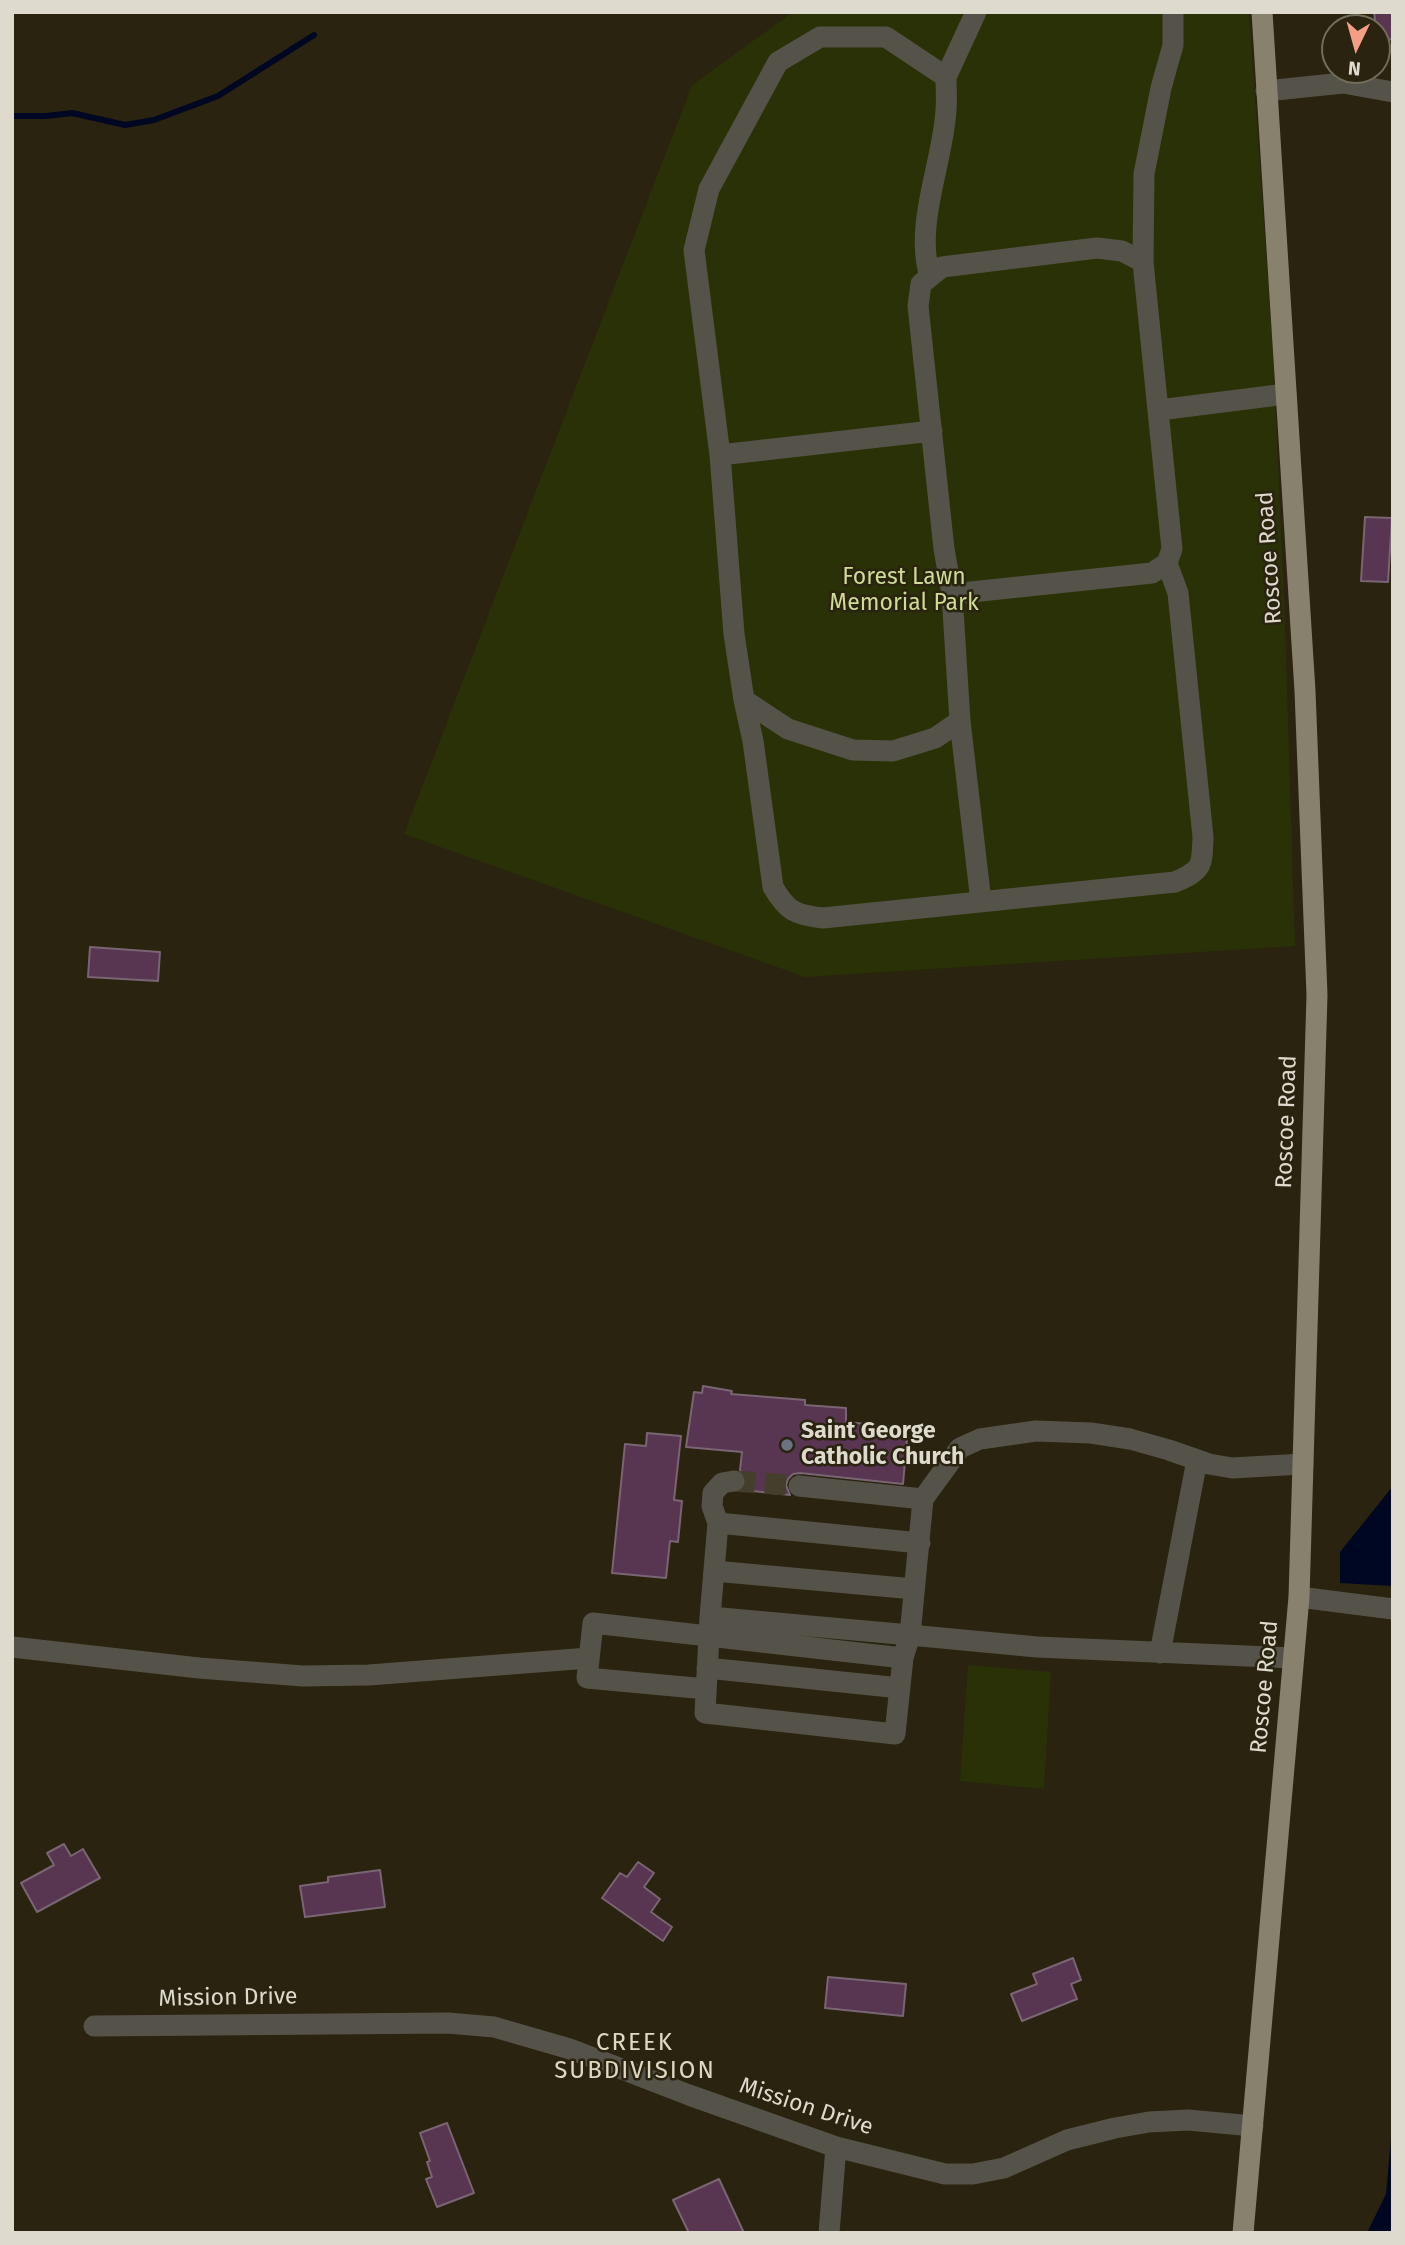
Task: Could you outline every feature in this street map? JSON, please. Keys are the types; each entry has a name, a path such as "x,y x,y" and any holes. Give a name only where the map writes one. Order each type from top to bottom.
{"main road":[{"name":"Roscoe Road","path":"1243,2233 1299,1597 1317,995 1305,691 1262,12"}],"street":[{"path":"930,277 925,259 930,195 946,111 946,77 976,12"},
{"path":"952,594 1152,573 1167,563 1172,549 1143,262 1144,174 1161,88 1173,46 1173,12"},
{"path":"946,77 886,37 820,37 778,62 709,189 694,250 720,455 734,634 753,741 773,887 783,905 800,915 823,918 1175,882 1194,874 1202,860 1203,837 1178,593 1167,563"},
{"path":"1266,92 1343,83 1393,93"},
{"path":"981,902 960,720 952,594 944,549 918,306 921,284 942,267 1097,248 1122,251 1143,262"},
{"path":"1159,410 1286,394"},
{"path":"720,455 932,431"},
{"path":"744,700 788,729 853,750 893,751 935,738 960,720"},
{"path":"734,1481 722,1483 713,1493 712,1506 719,1523 705,1713 895,1734 903,1658 910,1635 923,1499 960,1448 980,1439 1025,1432 1091,1433 1117,1437 1169,1450 1209,1464 1232,1468 1303,1464"},
{"path":"1160,1653 1197,1460"},
{"path":"799,1486 923,1499"},
{"path":"719,1523 920,1543"},
{"path":"714,1571 915,1589"},
{"path":"1299,1597 1393,1609"},
{"path":"900,1688 707,1679 587,1678 593,1623 910,1635 1037,1647 1293,1658"},
{"path":"710,1627 903,1658"},
{"path":"12,1647 199,1668 303,1676 369,1675 589,1658"},
{"name":"Mission Drive","path":"94,2026 448,2023 494,2027 570,2049 836,2147 944,2174 974,2174 1003,2168 1067,2140 1137,2124 1188,2120 1253,2126"},
{"path":"829,2233 836,2147"}],"green space":[{"name":"Forest Lawn Memorial Park","path":"793,12 1249,12 1273,350 1295,946 805,977 404,834 692,85"},
{"path":"968,1665 1051,1672 1044,1789 960,1781"}],"water":[{"path":"1393,1486 1393,1586 1340,1583 1340,1552"},
{"path":"1393,2117 1393,2233 1367,2233 1386,2194"}],"building":[{"path":"1393,12 1393,39 1391,14 1374,14"},
{"path":"1365,517 1392,518 1388,582 1361,581"},
{"path":"90,947 160,952 158,981 88,977"},
{"name":"Saint George Catholic Church","path":"703,1386 732,1391 731,1394 805,1400 805,1405 846,1408 846,1422 908,1428 903,1484 800,1473 793,1474 788,1479 786,1485 790,1495 743,1490 747,1480 740,1470 742,1452 686,1447 694,1392 702,1393"},
{"path":"647,1433 681,1436 674,1500 682,1501 678,1542 670,1541 666,1578 612,1573 625,1444 646,1446"},
{"path":"64,1844 71,1856 83,1849 100,1878 37,1912 21,1883 54,1865 47,1853"},
{"path":"638,1862 654,1873 644,1887 660,1899 651,1912 672,1927 663,1941 602,1898 620,1873 627,1877"},
{"path":"380,1870 385,1907 305,1917 300,1886 328,1882 328,1877"},
{"path":"1073,1958 1081,1980 1071,1984 1077,1999 1022,2021 1011,1994 1037,1984 1033,1974"},
{"path":"828,1977 906,1984 903,2016 825,2008"},
{"path":"447,2123 474,2193 437,2207 426,2179 432,2177 427,2162 430,2161 420,2133"},
{"path":"719,2179 744,2233 689,2233 673,2200"}],"waterway":[{"path":"12,116 72,113 125,125 154,120 218,96 314,35"}],"tunnel":[{"path":"734,1481 799,1486"}],"place":[{"name":"Saint George Catholic Church","path":"787,1445"}],"district":[{"name":"CREEK SUBDIVISION","path":"635,2057"}]}
